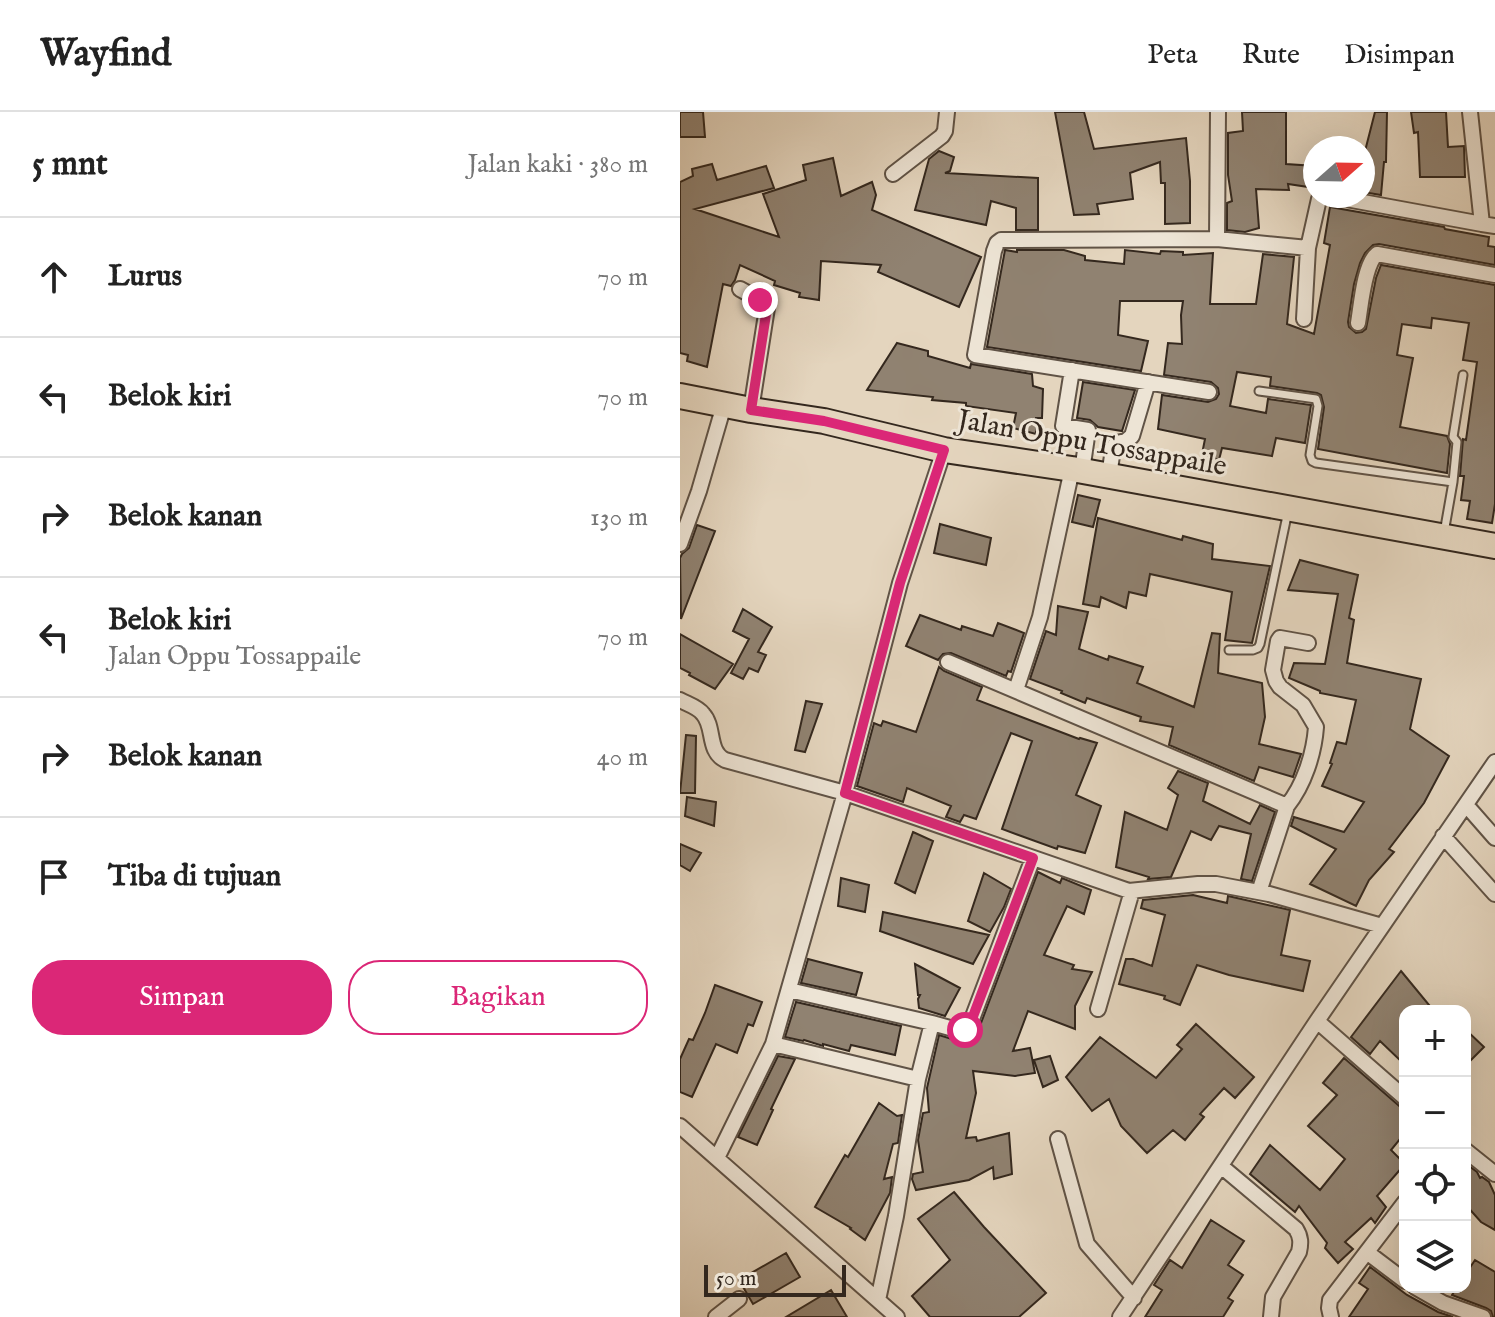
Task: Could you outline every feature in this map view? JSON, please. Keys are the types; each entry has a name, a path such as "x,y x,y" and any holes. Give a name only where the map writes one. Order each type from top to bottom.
{"main road":[{"name":"Jalan Oppu Tossappaile","path":"680,396 824,421 944,450 1077,470 1495,546"}],"street":[{"path":"893,174 939,140 945,131 947,112"},
{"path":"1217,239 1218,112"},
{"path":"1375,205 1488,225 1470,112"},
{"path":"1304,319 1308,248 1317,208"},
{"path":"1209,392 975,355 997,243 1006,239 1217,239 1308,248"},
{"path":"1358,323 1366,278 1372,258 1377,254 1495,275"},
{"path":"740,289 760,300 767,308 751,410"},
{"path":"1016,690 1040,617 1088,430 1063,426 1072,370"},
{"path":"1109,476 1113,449 1116,443 1132,436 1148,382"},
{"path":"680,544 724,405"},
{"path":"717,1158 773,1044 845,793 900,583 944,450"},
{"path":"1259,892 1287,806 1310,762 1316,727 1303,705 1276,681 1273,670 1278,641 1280,638 1308,643"},
{"path":"948,662 1287,806"},
{"path":"680,700 706,716 715,750 720,757 845,793 1132,891 1207,884 1259,892 1382,926"},
{"path":"1120,1317 1317,1021 1495,762"},
{"path":"1467,806 1495,838"},
{"path":"1443,836 1495,894"},
{"path":"789,990 960,1031 969,1027 1033,858"},
{"path":"1098,1009 1132,891"},
{"path":"1317,1021 1399,1093"},
{"path":"878,1300 896,1216 918,1079 932,1023"},
{"path":"773,1044 918,1079"},
{"path":"680,1126 897,1317"},
{"path":"1058,1139 1087,1244 1134,1298"},
{"path":"1471,1155 1495,1174"},
{"path":"1221,1166 1300,1235 1299,1252 1273,1297 1271,1317"},
{"path":"1331,1317 1330,1300 1399,1210"},
{"path":"1368,1253 1399,1276"},
{"path":"1426,1293 1443,1303 1483,1317"},
{"path":"716,1317 739,1299"}],"lane":[{"path":"1443,535 1453,482 1457,442 1453,437 1463,375"},
{"path":"1259,391 1316,399 1318,406 1310,455 1316,463 1453,482"},
{"path":"1229,650 1253,650 1260,644 1288,508"}],"building":[{"path":"680,112 703,112 705,137 680,137"},
{"path":"1055,112 1084,112 1094,149 1186,138 1190,223 1165,224 1165,183 1161,183 1160,162 1130,173 1133,199 1097,204 1099,214 1074,215"},
{"path":"1242,112 1286,112 1286,164 1303,165 1303,186 1288,184 1289,190 1256,189 1259,228 1245,232 1227,230 1227,203 1232,201 1228,175 1228,133 1243,131"},
{"path":"1375,112 1387,112 1386,162 1381,195 1375,194 1375,136 1369,136"},
{"path":"1411,112 1446,112 1448,147 1464,146 1465,177 1420,177 1418,132 1414,133"},
{"path":"939,151 954,157 950,171 945,173 1038,178 1038,230 1016,230 1016,208 991,201 986,225 915,210 929,159"},
{"path":"833,158 841,196 872,182 876,195 872,210 981,257 959,307 878,272 881,265 821,261 819,300 799,297 800,293 774,285 775,281 740,265 731,286 723,284 707,367 687,361 688,355 680,353 680,182 693,176 692,169 712,164 717,180 766,166 774,188 695,209 779,237 763,194 806,180 803,165"},
{"path":"1330,208 1336,208 1489,237 1488,246 1495,247 1495,265 1373,245 1360,263 1348,322 1356,333 1366,329 1381,265 1495,285 1495,504 1492,523 1467,519 1470,501 1461,500 1463,439 1466,440 1477,362 1463,360 1469,323 1432,318 1431,328 1402,324 1397,355 1413,358 1400,427 1447,436 1450,444 1447,473 1318,449 1324,407 1321,395 1270,386 1271,377 1237,372 1230,406 1266,413 1268,399 1311,405 1305,443 1276,438 1272,456 1222,448 1219,460 1202,454 1205,439 1158,429 1162,395 1208,402 1219,394 1218,388 1211,382 1164,375 1168,343 1182,344 1183,301 1120,301 1118,335 1148,341 1141,371 987,347 1005,250 1064,250 1085,256 1085,260 1124,264 1125,250 1160,254 1161,251 1183,252 1183,255 1213,253 1210,304 1256,304 1263,254 1294,257 1287,324 1314,334 1330,245 1324,243"},
{"path":"897,343 928,351 928,356 970,368 971,364 1032,374 1033,386 1043,389 1042,418 1036,418 1036,434 1013,428 1016,413 932,400 933,397 867,390"},
{"path":"1083,382 1135,390 1122,431 1098,427 1090,420 1077,418"},
{"path":"1078,495 1100,500 1093,527 1072,522"},
{"path":"1098,518 1182,540 1183,536 1213,544 1212,559 1270,566 1252,643 1225,640 1232,592 1150,574 1146,596 1129,592 1126,608 1101,597 1099,607 1083,604"},
{"path":"940,524 991,538 986,565 934,553"},
{"path":"697,525 715,531 681,619 680,558 689,548"},
{"path":"1300,560 1358,575 1349,618 1354,620 1347,663 1421,679 1410,729 1449,756 1424,803 1389,849 1394,852 1369,880 1356,906 1310,884 1336,849 1291,826 1294,817 1344,832 1364,802 1322,786 1337,742 1346,744 1356,700 1320,693 1289,678 1294,663 1325,664 1338,594 1288,590"},
{"path":"1058,606 1088,612 1079,649 1108,660 1109,656 1143,667 1137,683 1194,707 1212,633 1220,634 1218,673 1262,683 1265,717 1259,744 1301,754 1293,777 1259,767 1254,781 1169,745 1173,727 1140,721 1141,717 1087,698 1085,703 1030,679 1046,631 1056,635"},
{"path":"743,609 772,627 758,652 766,655 758,672 749,668 743,679 731,673 749,639 733,631"},
{"path":"920,615 961,630 962,626 993,636 998,623 1024,633 1011,672 1008,671 1006,676 951,653 943,654 938,660 906,646"},
{"path":"680,634 733,664 715,689 680,668"},
{"path":"939,667 982,687 977,700 1097,743 1076,795 1101,806 1085,853 1058,846 1057,849 1002,829 1032,741 1011,733 976,819 964,815 960,822 946,817 951,806 907,788 903,802 857,786 874,723 881,726 883,721 916,732"},
{"path":"806,701 822,704 805,752 795,750"},
{"path":"686,735 696,736 695,793 680,793"},
{"path":"1178,771 1208,783 1203,801 1250,824 1260,805 1275,812 1252,881 1241,879 1251,834 1219,826 1211,840 1191,831 1171,877 1148,879 1116,867 1125,812 1167,830 1178,795 1168,788"},
{"path":"687,797 716,802 714,826 685,816"},
{"path":"913,832 933,841 915,893 895,883"},
{"path":"680,844 701,853 690,871 680,865"},
{"path":"1038,872 1060,883 1062,878 1091,890 1084,914 1067,906 1044,955 1074,965 1072,969 1092,972 1075,1006 1075,1029 1028,1011 1013,1051 1030,1048 1035,1073 1015,1076 973,1071 976,1093 966,1138 976,1137 977,1141 1009,1133 1012,1174 994,1179 993,1167 969,1180 916,1190 912,1179 913,1174 923,1172 918,1140 923,1113 929,1112 927,1088 939,1035 965,1040 971,1039 978,1031"},
{"path":"984,873 1011,889 990,932 968,921"},
{"path":"841,878 869,885 865,912 838,906"},
{"path":"1193,895 1227,903 1228,896 1290,910 1281,955 1310,961 1303,991 1197,965 1180,1005 1164,999 1165,996 1119,984 1126,959 1152,966 1165,915 1141,908 1143,900"},
{"path":"883,912 989,935 973,964 880,931"},
{"path":"808,959 862,973 856,995 801,983"},
{"path":"915,964 960,988 945,1016 919,1008"},
{"path":"1401,971 1429,1005 1399,1005 1399,1059 1380,1041 1370,1054 1351,1037"},
{"path":"715,985 762,1002 753,1026 748,1024 737,1053 716,1044 692,1097 680,1092 680,1059 689,1039 693,1040"},
{"path":"796,1002 901,1026 895,1055 851,1045 849,1051 785,1037"},
{"path":"1196,1024 1254,1077 1235,1098 1224,1088 1200,1114 1204,1117 1185,1140 1173,1130 1147,1153 1121,1126 1109,1099 1092,1111 1066,1077 1100,1037 1156,1078 1182,1049 1177,1045"},
{"path":"1471,1035 1484,1047 1471,1060"},
{"path":"778,1056 795,1059 757,1145 738,1137"},
{"path":"1050,1056 1058,1080 1043,1087 1034,1060"},
{"path":"1344,1058 1399,1106 1399,1140 1391,1150 1399,1158 1399,1171 1377,1196 1386,1207 1375,1223 1371,1218 1345,1242 1353,1249 1338,1263 1299,1206 1295,1212 1250,1174 1270,1145 1320,1190 1345,1159 1308,1126 1337,1095 1323,1083"},
{"path":"879,1103 897,1116 902,1115 898,1143 893,1144 884,1179 892,1177 890,1193 865,1240 815,1207"},
{"path":"1471,1168 1480,1178 1489,1182 1495,1195 1495,1230 1481,1222 1471,1211"},
{"path":"954,1192 1046,1293 1019,1317 930,1317 912,1296 950,1260 918,1219"},
{"path":"1211,1220 1244,1241 1228,1265 1243,1275 1228,1298 1233,1301 1223,1317 1145,1317 1162,1290 1154,1285 1170,1260 1182,1268"},
{"path":"786,1253 800,1277 753,1304 739,1280"},
{"path":"1475,1260 1495,1272 1495,1317 1486,1308 1452,1295 1471,1293 1471,1266"},
{"path":"1370,1267 1399,1289 1399,1293 1453,1317 1349,1317 1368,1289 1359,1283"},
{"path":"831,1290 847,1317 786,1317"}],"route":[{"path":"760,300 767,308 751,410 824,421 944,450 900,583 845,793 1033,858 969,1027 965,1030"}]}
